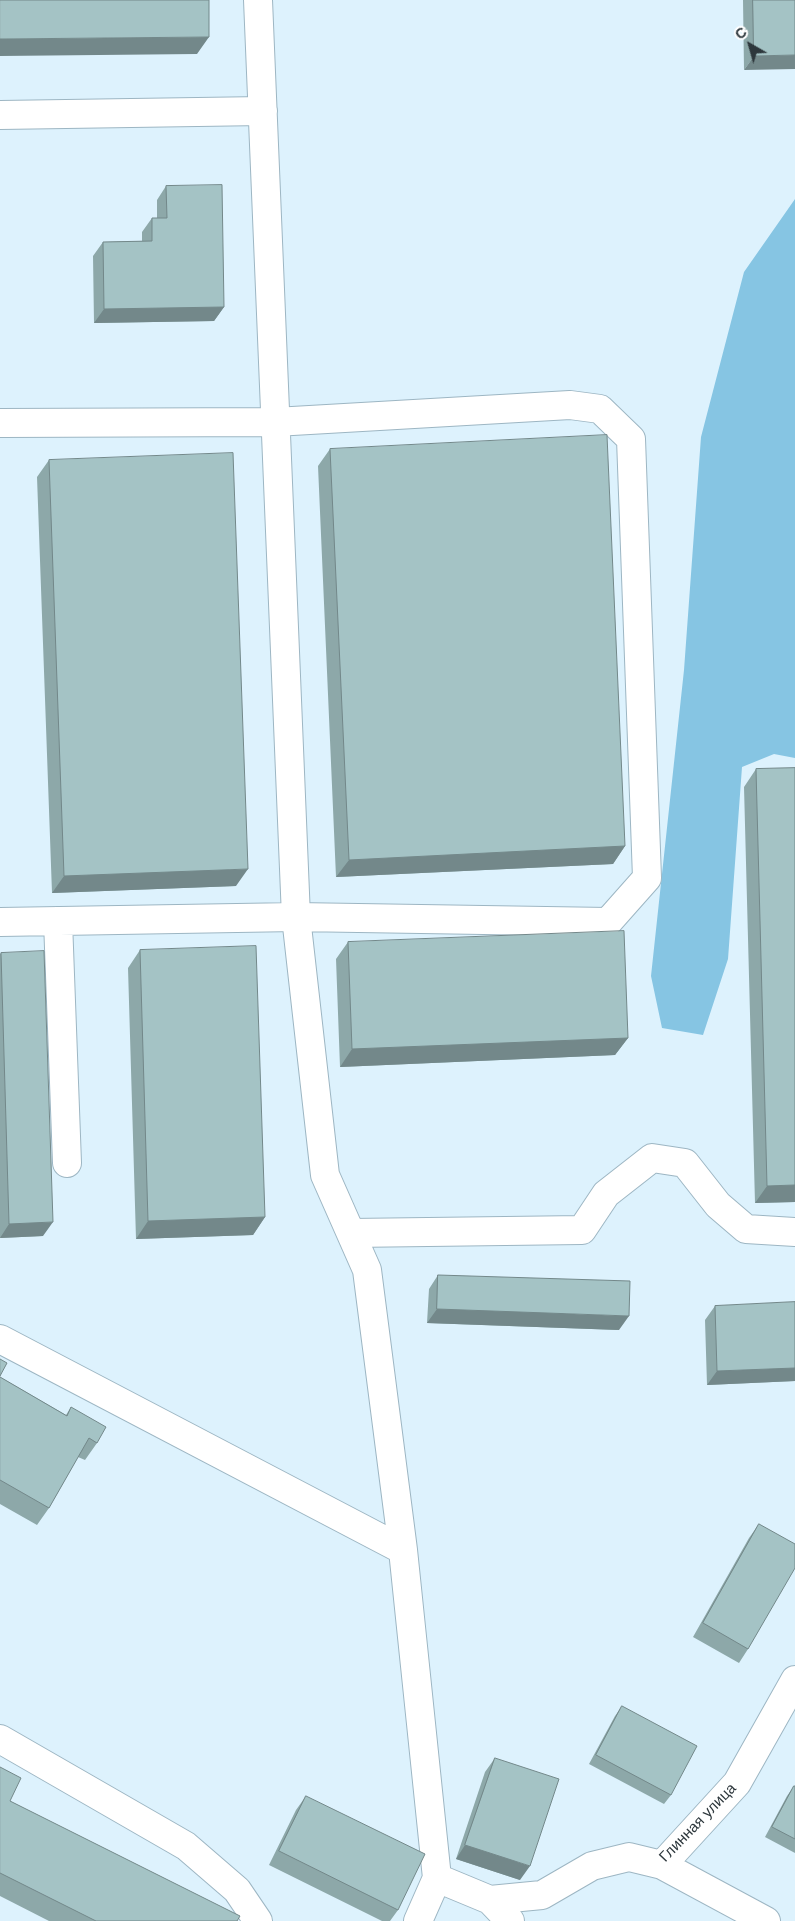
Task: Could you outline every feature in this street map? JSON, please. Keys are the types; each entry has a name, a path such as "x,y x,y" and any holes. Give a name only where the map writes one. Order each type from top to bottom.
{"street":[{"path":"258,0 296,917 325,1175 367,1270 403,1550 438,1878 418,1921"},
{"path":"0,115 263,111"},
{"path":"0,423 275,422 570,404 600,409 631,439 647,878 608,922 296,917 0,922"},
{"path":"58,921 67,1163"},
{"path":"351,1233 582,1230 606,1194 652,1158 685,1163 718,1205 746,1229 795,1232"},
{"path":"0,1339 403,1550"},
{"name":"Глинная улица","path":"438,1878 490,1900 542,1896 592,1866 629,1857 662,1866 737,1783 795,1680"},
{"path":"0,1739 186,1846 237,1890 258,1921"},
{"path":"662,1866 766,1921"},
{"path":"490,1900 510,1921"}],"shaded area":[{"path":"795,199 795,758 774,754 742,767 728,959 703,1035 662,1028 651,976 684,670 701,437 744,272"}],"building":[{"path":"0,0 209,0 209,37 0,39"},
{"path":"753,0 795,0 795,55 754,56"},
{"path":"222,185 224,307 104,309 103,242 152,241 152,218 167,218 166,186"},
{"path":"607,435 625,846 349,860 330,449"},
{"path":"233,453 248,869 64,876 49,460"},
{"path":"795,768 795,1185 767,1186 756,769"},
{"path":"624,931 628,1038 352,1049 348,942"},
{"path":"256,946 265,1217 148,1221 140,950"},
{"path":"44,951 53,1222 9,1224 1,953"},
{"path":"438,1275 630,1281 629,1316 437,1309"},
{"path":"795,1302 795,1368 717,1371 715,1306"},
{"path":"0,1359 7,1363 0,1376"},
{"path":"0,1377 67,1416 71,1407 106,1427 97,1443 89,1438 49,1508 0,1480"},
{"path":"759,1524 795,1544 795,1568 748,1649 703,1623"},
{"path":"622,1706 697,1746 671,1795 596,1755"},
{"path":"495,1758 559,1779 530,1866 465,1845"},
{"path":"0,1767 21,1778 10,1801 240,1916 237,1921 96,1921 0,1873"},
{"path":"795,1786 795,1839 772,1827"},
{"path":"306,1796 425,1854 398,1910 279,1851"}]}
